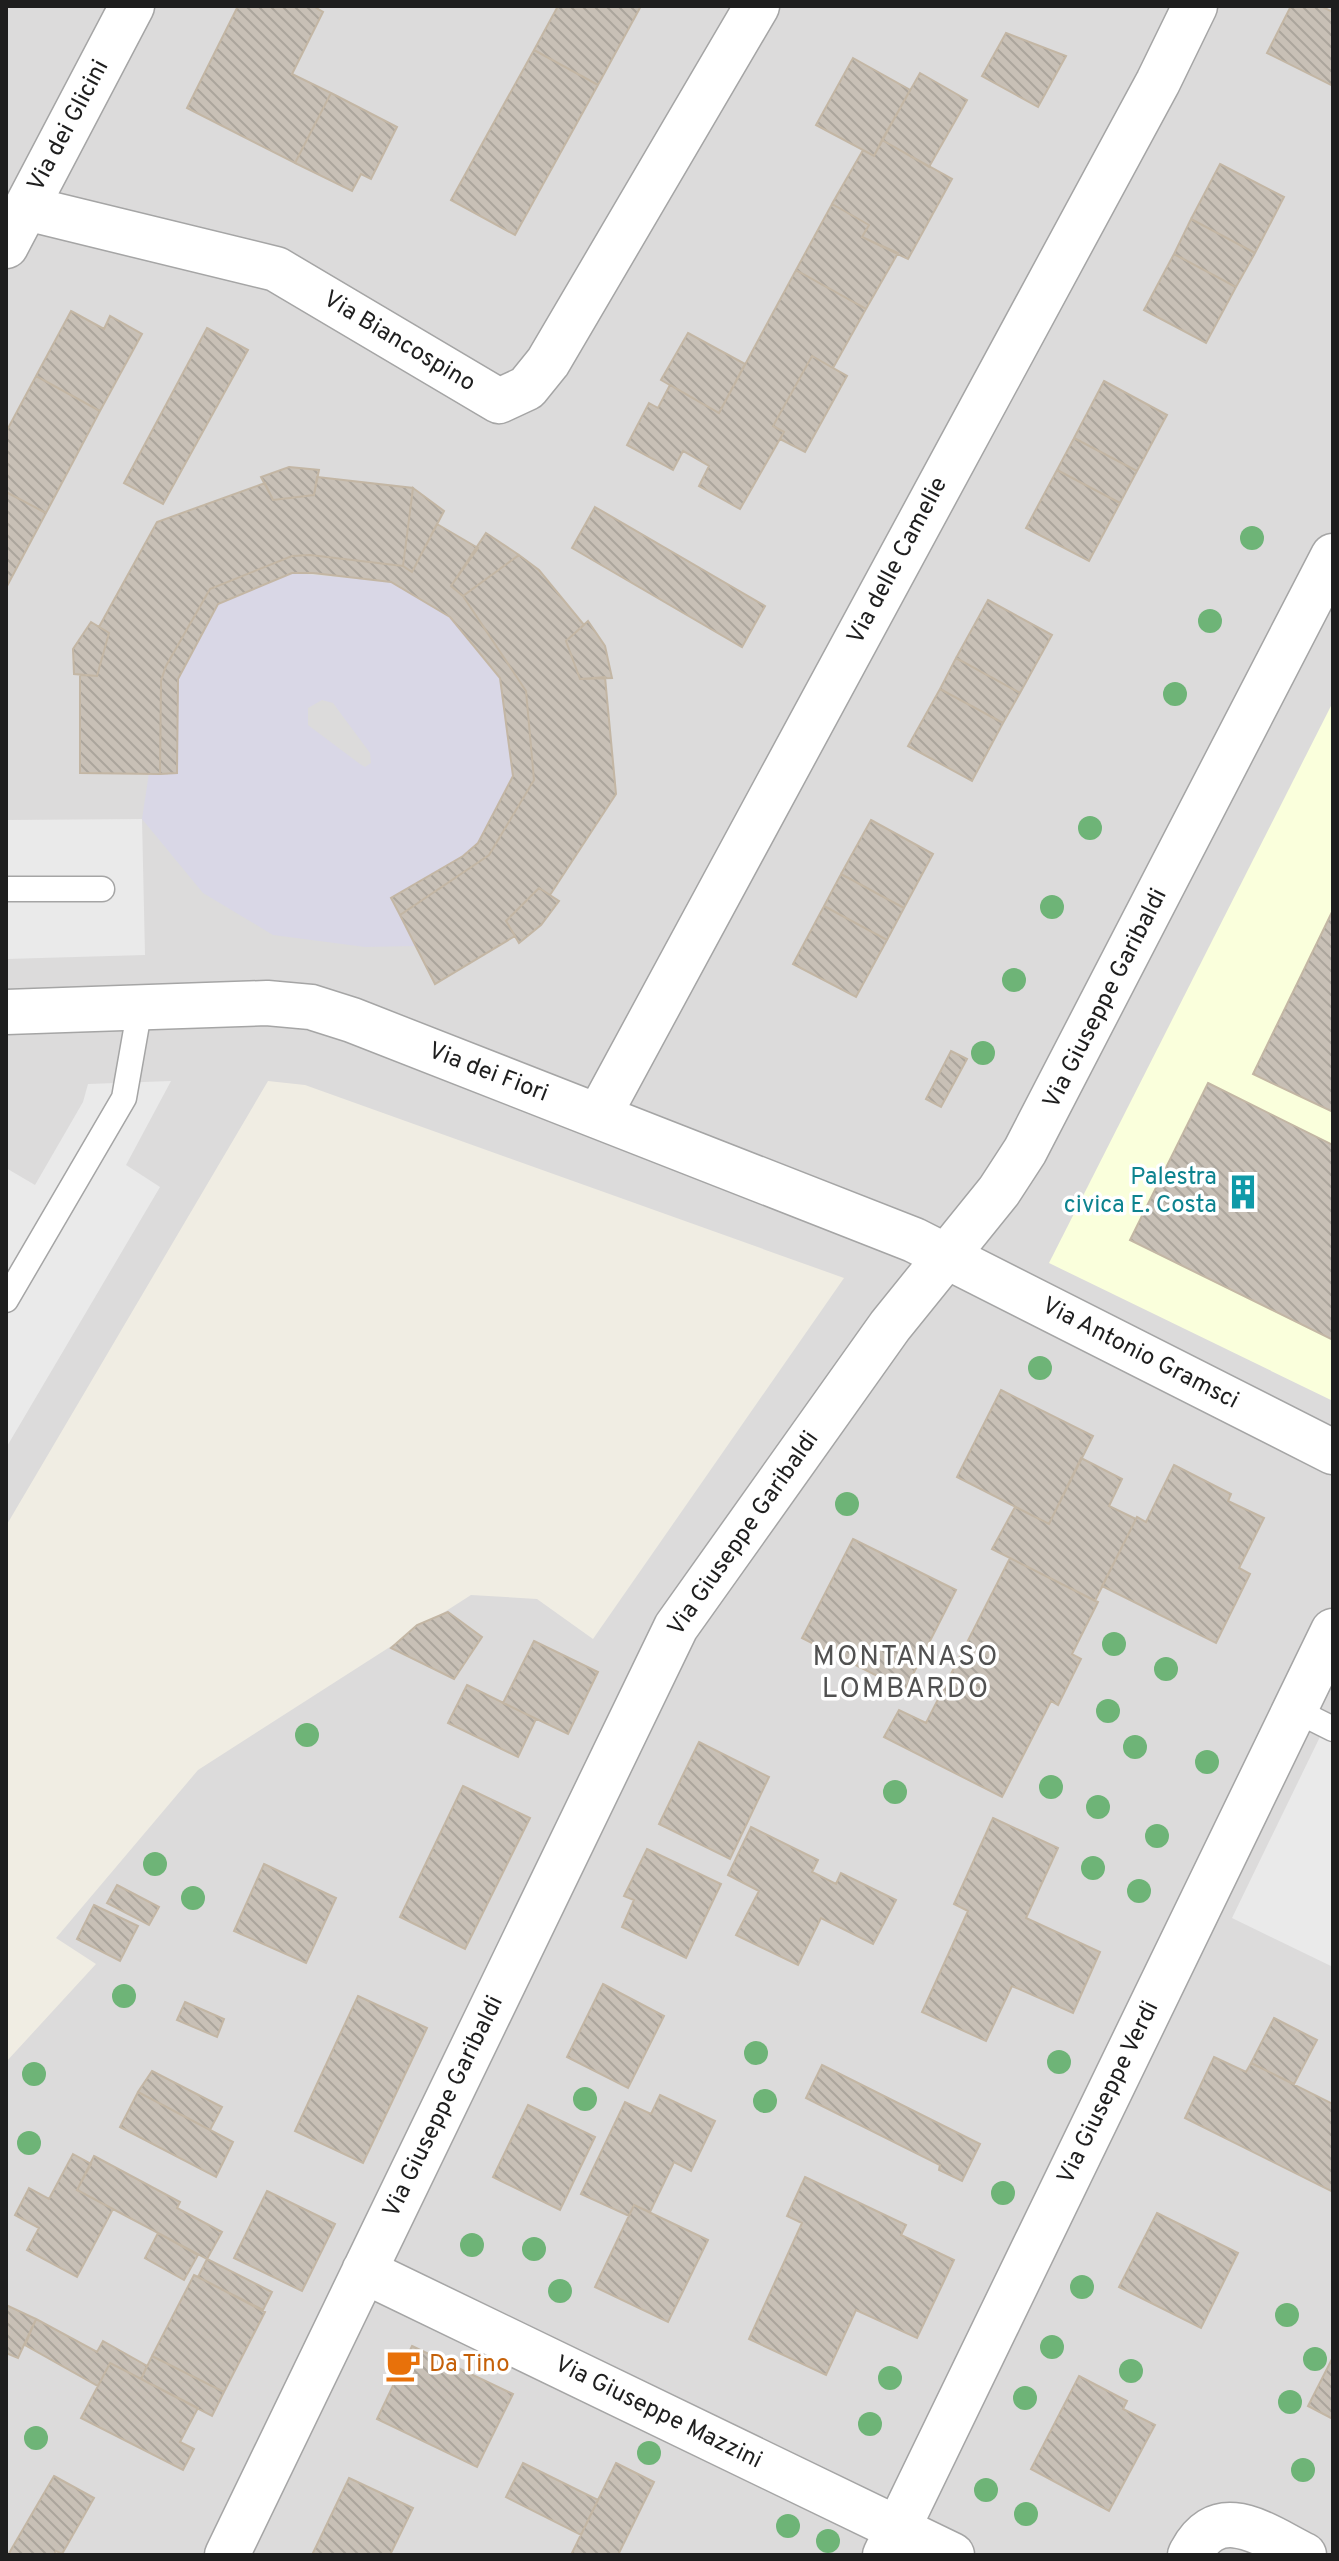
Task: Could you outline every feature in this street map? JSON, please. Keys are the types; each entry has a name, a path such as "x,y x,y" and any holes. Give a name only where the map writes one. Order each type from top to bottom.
{"street":[{"name":"Via dei Glicini","path":"16,227 132,6"},
{"name":"Via Biancospino","path":"16,227 276,269 499,401 527,388 548,362 757,6"},
{"name":"Via delle Camelie","path":"599,1115 1135,124 1195,6"},
{"name":"Via Giuseppe Garibaldi","path":"227,2555 676,1627 890,1326 999,1191 1049,1111 1333,556"},
{"name":"Via dei Fiori","path":"6,1012 267,1003 311,1007 599,1115 947,1255"},
{"name":"Via Antonio Gramsci","path":"947,1255 1333,1452"},
{"name":"Via Giuseppe Verdi","path":"892,2542 1333,1631"},
{"name":"Via Giuseppe Mazzini","path":"364,2271 892,2542 952,2555"},
{"path":"1199,2542 1230,2524 1252,2529 1304,2555"}],"lane":[{"path":"6,889 102,889"},
{"path":"6,1300 124,1098 140,1007"},
{"path":"1295,1710 1333,1729"}],"shaded area":[{"path":"6,6 1333,6 1333,2555 6,2555 6,2062 96,1964 56,1938 198,1770 471,1595 537,1599 593,1639 844,1278 305,1085 268,1081 6,1526"},
{"path":"292,573 391,582 450,617 500,678 513,776 478,843 463,856 391,898 415,946 365,947 273,935 203,893 142,819 149,773 177,773 178,679 218,604","holes":["322,700 333,703 370,753 371,763 365,767 308,725 308,708"]},
{"path":"1333,702 1333,1401 1049,1263"},
{"path":"142,819 145,955 6,959 6,820"},
{"path":"171,1081 126,1165 160,1187 6,1448 6,1168 35,1185 83,1102 88,1084"},
{"path":"1333,1710 1333,1967 1232,1918"}],"building":[{"path":"238,6 313,6 323,12 292,74 331,93 295,163 187,108"},
{"path":"558,6 641,6 598,85 534,50"},
{"path":"1291,6 1321,6 1333,12 1333,86 1267,53"},
{"path":"1006,33 1066,56 1038,107 982,76"},
{"path":"534,50 598,85 515,235 451,200"},
{"path":"853,58 910,90 874,156 816,125"},
{"path":"920,73 967,100 929,167 882,140"},
{"path":"331,93 397,127 371,179 361,174 352,191 295,163"},
{"path":"882,140 952,179 908,259 862,237 869,225 832,204 863,150 874,156"},
{"path":"1220,164 1284,197 1255,253 1191,219"},
{"path":"832,204 869,225 862,237 898,253 866,309 796,270"},
{"path":"1191,219 1255,253 1236,287 1174,254"},
{"path":"1174,254 1236,287 1206,343 1144,310"},
{"path":"796,270 866,309 833,368 812,356 773,426 784,432 740,509 699,486 709,466 683,451 673,470 627,445 649,403 658,408 670,385 719,413"},
{"path":"71,311 104,329 110,316 142,334 100,411 36,376"},
{"path":"207,328 248,350 163,504 124,483"},
{"path":"688,333 745,364 719,413 661,380"},
{"path":"812,356 847,376 805,452 780,439 784,432 773,426"},
{"path":"36,376 100,411 46,513 6,492 6,432"},
{"path":"1104,381 1167,415 1137,471 1074,438"},
{"path":"1074,438 1137,471 1120,503 1057,470"},
{"path":"289,467 319,470 314,495 273,500 261,477"},
{"path":"1057,470 1120,503 1089,561 1026,528"},
{"path":"317,477 413,488 403,566 310,555 292,556 210,589 166,666 161,681 160,774 80,773 80,675 97,676 109,633 99,627 157,522 265,483 273,500 314,495"},
{"path":"413,488 444,511 412,572 403,566"},
{"path":"6,492 46,513 6,588"},
{"path":"595,507 765,606 742,647 572,548"},
{"path":"437,524 478,548 451,586 463,596 526,691 534,780 489,855 400,915 391,898 463,856 478,843 513,776 500,678 450,617 391,582 313,573 292,573 218,604 178,679 177,773 160,774 161,681 166,666 210,589 292,556 310,555 403,566 412,572"},
{"path":"486,533 519,555 463,596 451,586"},
{"path":"519,555 539,570 584,625 566,641 580,679 605,677 616,794 550,895 539,888 506,921 515,936 435,984 400,915 489,855 534,780 526,691 463,596"},
{"path":"988,600 1052,635 1020,693 956,658"},
{"path":"588,621 605,646 612,678 580,679 566,641"},
{"path":"91,622 109,633 97,676 74,674 73,649"},
{"path":"956,658 1020,693 1003,723 940,689"},
{"path":"940,689 1003,723 972,781 908,746"},
{"path":"871,820 933,854 904,908 841,874"},
{"path":"841,874 904,908 887,940 824,906"},
{"path":"539,888 559,901 541,925 519,943 506,921"},
{"path":"824,906 887,940 856,997 793,964"},
{"path":"1333,910 1333,1112 1253,1074"},
{"path":"951,1051 967,1059 941,1107 926,1099"},
{"name":"Palestra civica E. Costa","path":"1208,1083 1333,1145 1333,1340 1130,1240"},
{"path":"1001,1390 1093,1436 1049,1524 957,1477"},
{"path":"1081,1458 1122,1479 1109,1506 1136,1519 1095,1601 992,1549 1015,1507 1049,1524"},
{"path":"1174,1465 1231,1494 1228,1501 1264,1518 1239,1568 1250,1574 1216,1643 1102,1586 1137,1517 1146,1522"},
{"path":"853,1539 956,1590 905,1690 802,1638"},
{"path":"1010,1558 1098,1602 1072,1654 1081,1659 1058,1705 1051,1701 1002,1797 884,1737 899,1710 926,1723"},
{"path":"448,1612 482,1637 454,1679 391,1648 417,1625"},
{"path":"534,1641 598,1672 568,1734 503,1703"},
{"path":"467,1685 536,1719 518,1757 448,1723"},
{"path":"699,1742 769,1777 730,1859 659,1824"},
{"path":"463,1786 530,1818 465,1949 400,1917"},
{"path":"993,1818 1058,1848 1026,1918 1100,1952 1073,2013 1012,1986 986,2041 922,2012 968,1911 954,1904"},
{"path":"751,1827 818,1860 812,1872 836,1884 841,1873 896,1900 873,1944 821,1918 798,1965 736,1935 759,1891 728,1875"},
{"path":"647,1849 721,1884 686,1958 622,1927 634,1900 624,1896"},
{"path":"264,1864 336,1898 306,1963 234,1931"},
{"path":"117,1885 159,1907 149,1925 107,1903"},
{"path":"94,1905 138,1926 120,1961 77,1939"},
{"path":"603,1984 664,2016 628,2088 567,2057"},
{"path":"358,1996 427,2028 363,2163 295,2131"},
{"path":"185,2002 224,2019 217,2037 177,2020"},
{"path":"1274,2018 1317,2040 1294,2084 1251,2063"},
{"path":"1214,2057 1246,2072 1251,2063 1333,2104 1333,2192 1185,2118"},
{"path":"822,2065 980,2144 962,2181 939,2170 940,2165 806,2098"},
{"path":"152,2071 222,2107 210,2130 138,2092"},
{"path":"138,2092 233,2142 216,2177 120,2127"},
{"path":"660,2095 715,2121 691,2171 674,2162 650,2212 634,2205 629,2216 581,2194 625,2102 651,2114"},
{"path":"528,2105 595,2137 560,2210 493,2177"},
{"path":"73,2154 91,2164 77,2190 113,2209 77,2277 27,2250 39,2228 15,2215 29,2188 49,2199"},
{"path":"94,2156 180,2202 177,2208 222,2232 207,2259 77,2190"},
{"path":"805,2177 906,2225 901,2235 954,2260 917,2338 856,2310 826,2375 749,2339 802,2223 787,2216"},
{"path":"267,2191 335,2224 302,2291 234,2258"},
{"path":"634,2205 708,2240 668,2322 595,2287"},
{"path":"1157,2213 1238,2253 1201,2328 1119,2287"},
{"path":"158,2233 198,2255 184,2280 145,2258"},
{"path":"207,2259 272,2292 263,2310 198,2277"},
{"path":"194,2275 265,2312 224,2392 152,2356"},
{"path":"6,2305 36,2319 18,2358 6,2353"},
{"path":"36,2319 97,2352 103,2341 147,2366 141,2379 110,2363 98,2386 25,2345"},
{"path":"412,2346 513,2394 477,2467 377,2419"},
{"path":"152,2356 224,2392 212,2416 141,2379"},
{"path":"1333,2357 1333,2419 1308,2406"},
{"path":"110,2363 198,2408 180,2442 194,2449 183,2470 81,2418"},
{"path":"1079,2376 1127,2401 1123,2409 1155,2425 1109,2511 1031,2469"},
{"path":"523,2463 598,2500 581,2535 506,2497"},
{"path":"616,2463 654,2482 618,2555 571,2555"},
{"path":"54,2476 94,2498 62,2554 56,2551 54,2555 8,2555"},
{"path":"349,2478 413,2508 390,2555 312,2555"}],"place":[{"name":"Palestra civica E. Costa","path":"1243,1192"},
{"name":"Da Tino","path":"403,2365"}],"district":[{"name":"MONTANASO LOMBARDO","path":"906,1674"}]}
